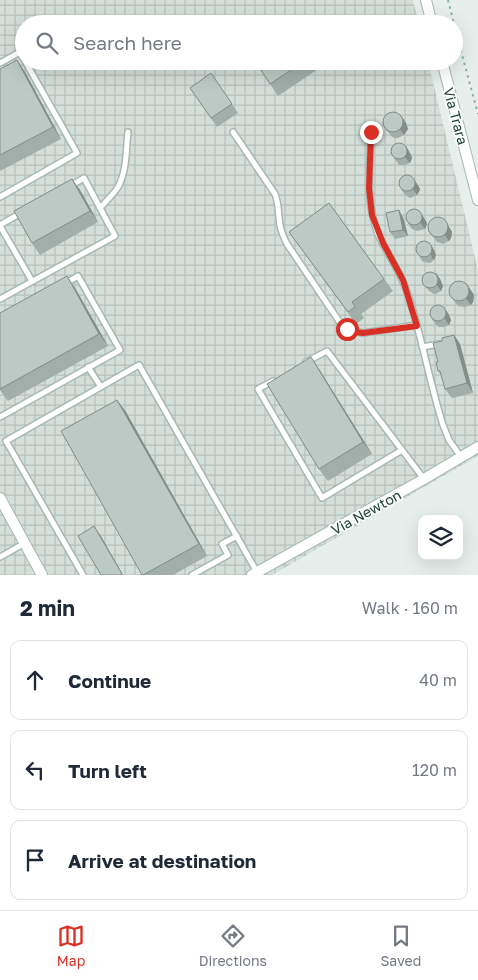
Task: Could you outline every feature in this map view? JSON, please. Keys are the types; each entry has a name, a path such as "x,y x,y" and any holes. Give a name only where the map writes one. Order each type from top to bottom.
{"street":[{"path":"426,0 430,15"},
{"name":"Via Trara","path":"444,70 478,200"},
{"name":"Via Newton","path":"255,574 478,447"},
{"path":"0,498 42,575"}],"lane":[{"path":"0,63 15,55"},
{"path":"0,197 77,153 30,70"},
{"path":"100,208 114,192 121,180 128,132"},
{"path":"233,132 275,194 278,202 280,226 287,244 341,324 351,330 363,333 417,326"},
{"path":"371,132 369,188 372,215 383,243 403,280 443,425 449,440 461,457"},
{"path":"0,299 115,236 84,178 67,188"},
{"path":"25,211 0,226 32,281"},
{"path":"0,417 120,350 78,276 61,286"},
{"path":"422,347 441,343"},
{"path":"301,365 327,351 424,479"},
{"path":"83,575 6,441 139,365 237,536 255,574"},
{"path":"88,368 100,387"},
{"path":"275,380 258,389 322,498 402,450"},
{"path":"192,575 228,555 222,544 237,536"},
{"path":"0,556 25,543"}],"path":[{"path":"448,0 452,15"},
{"path":"463,58 478,114"}],"shaded area":[{"path":"0,0 413,0 417,15 15,15 15,70 430,70 478,270 478,456 272,575 0,575"}],"building":[{"path":"15,61 15,70 22,70 53,127 0,155 0,69"},
{"path":"261,70 291,70 270,84"},
{"path":"211,73 232,104 211,118 190,88"},
{"path":"393,112 400,115 403,122 400,129 393,132 386,129 383,122 386,115"},
{"path":"399,143 405,145 407,151 405,157 399,159 393,157 391,151 393,145"},
{"path":"407,175 413,177 415,183 413,189 407,191 401,189 399,183 401,177"},
{"path":"72,179 90,211 32,243 14,211"},
{"path":"329,203 384,279 352,302 355,307 348,312 289,232"},
{"path":"414,209 420,211 422,217 420,223 414,225 408,223 406,217 408,211"},
{"path":"399,210 403,230 390,232 386,213"},
{"path":"438,217 445,220 448,227 445,234 438,237 431,234 428,227 431,220"},
{"path":"424,241 430,243 432,249 430,255 424,257 418,255 416,249 418,243"},
{"path":"430,272 436,274 438,280 436,286 430,288 424,286 422,280 424,274"},
{"path":"67,276 99,334 0,389 0,313"},
{"path":"459,281 466,284 469,291 466,298 459,301 452,298 449,291 452,284"},
{"path":"438,305 444,307 446,313 444,319 438,321 432,319 430,313 432,307"},
{"path":"454,335 467,383 445,389 440,371 438,371 436,362 438,362 433,343"},
{"path":"311,357 363,442 319,469 267,384"},
{"path":"117,400 199,544 143,575 61,431"},
{"path":"94,526 122,574 101,575 78,536"}],"route":[{"path":"347,329 363,333 417,326 403,280 374,224 369,198 371,132"}]}
